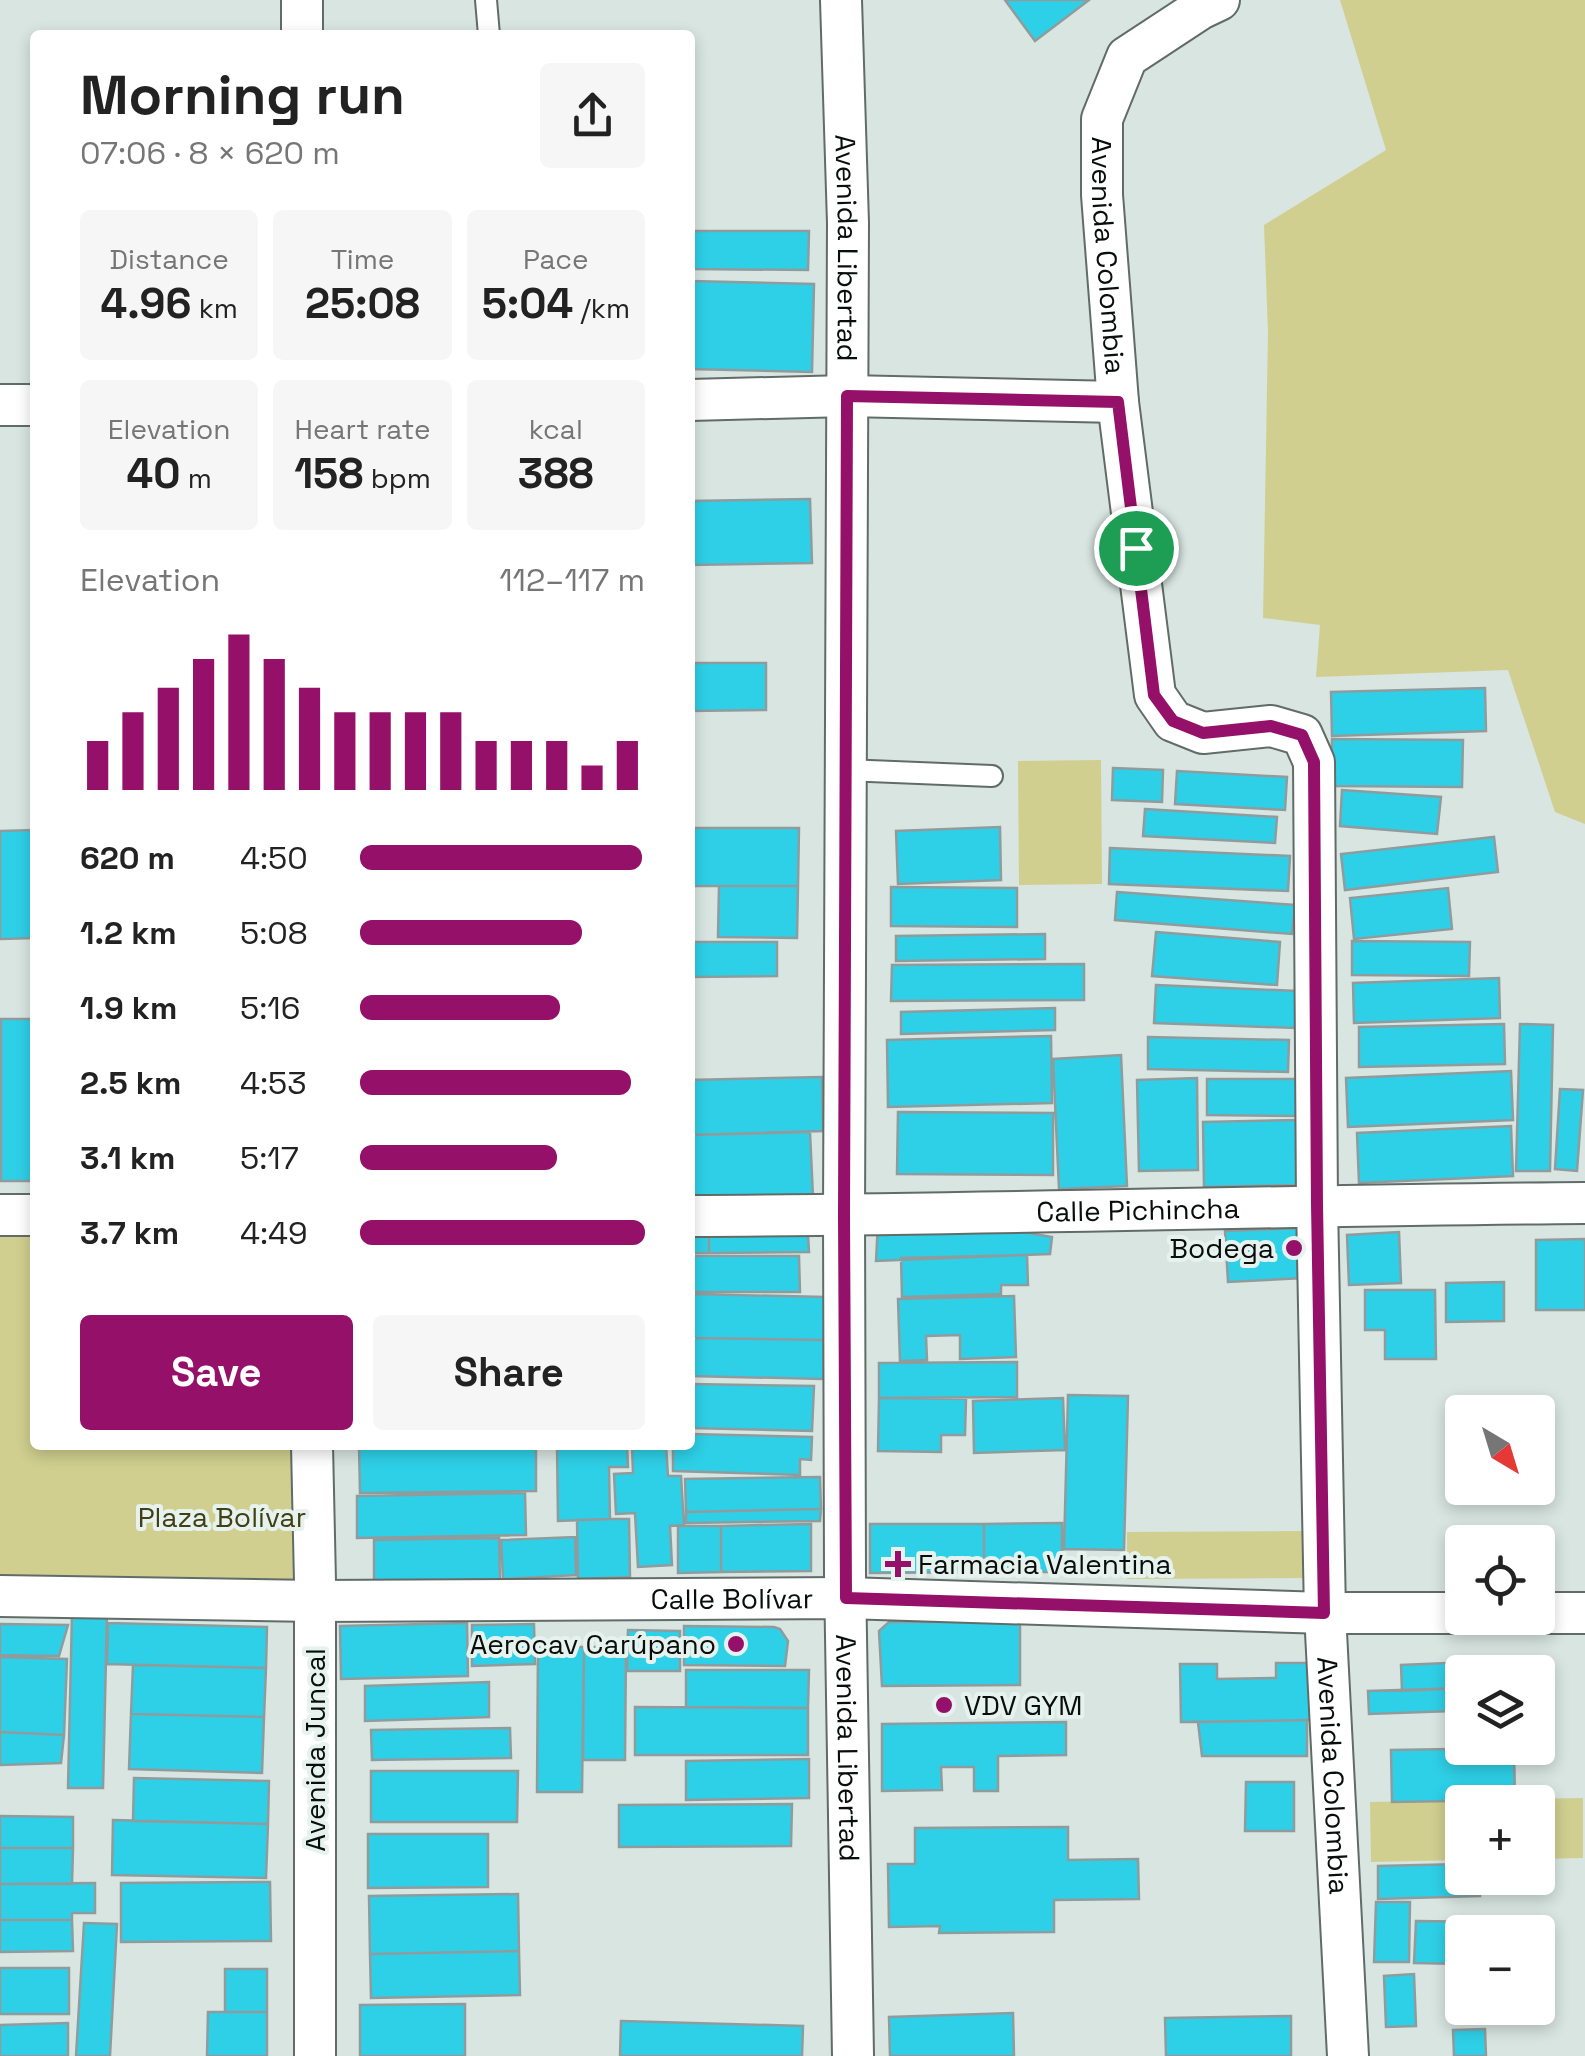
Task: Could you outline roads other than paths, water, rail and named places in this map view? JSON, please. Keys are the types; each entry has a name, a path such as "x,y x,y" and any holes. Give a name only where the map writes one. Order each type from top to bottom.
{"street":[{"path":"302,0 302,30"},
{"name":"Avenida Libertad","path":"841,0 848,223 844,1215 852,2056"},
{"name":"Avenida Colombia","path":"1219,0 1127,56 1102,120 1102,195 1118,402 1154,695 1173,721 1203,733 1271,726 1302,735 1314,762 1324,1613 1348,2056"},
{"path":"695,400 847,396 1118,402"},
{"path":"0,405 30,405"},
{"name":"Calle Pichincha","path":"695,1216 1585,1203"},
{"path":"0,1215 30,1215"},
{"name":"Avenida Juncal","path":"312,1450 315,2056"},
{"name":"Calle Bolívar","path":"0,1596 315,1601 846,1598 1324,1613 1445,1612"},
{"path":"1555,1612 1585,1612"}],"lane":[{"path":"486,0 489,30"},
{"path":"845,770 992,776"}],"place":[{"name":"Bodega","path":"1294,1248"},
{"name":"Farmacia Valentina","path":"898,1564"},
{"name":"Aerocav Carúpano","path":"736,1644"},
{"name":"VDV GYM","path":"944,1705"}],"park label":[{"name":"Plaza Bolívar","path":"222,1517"}]}
